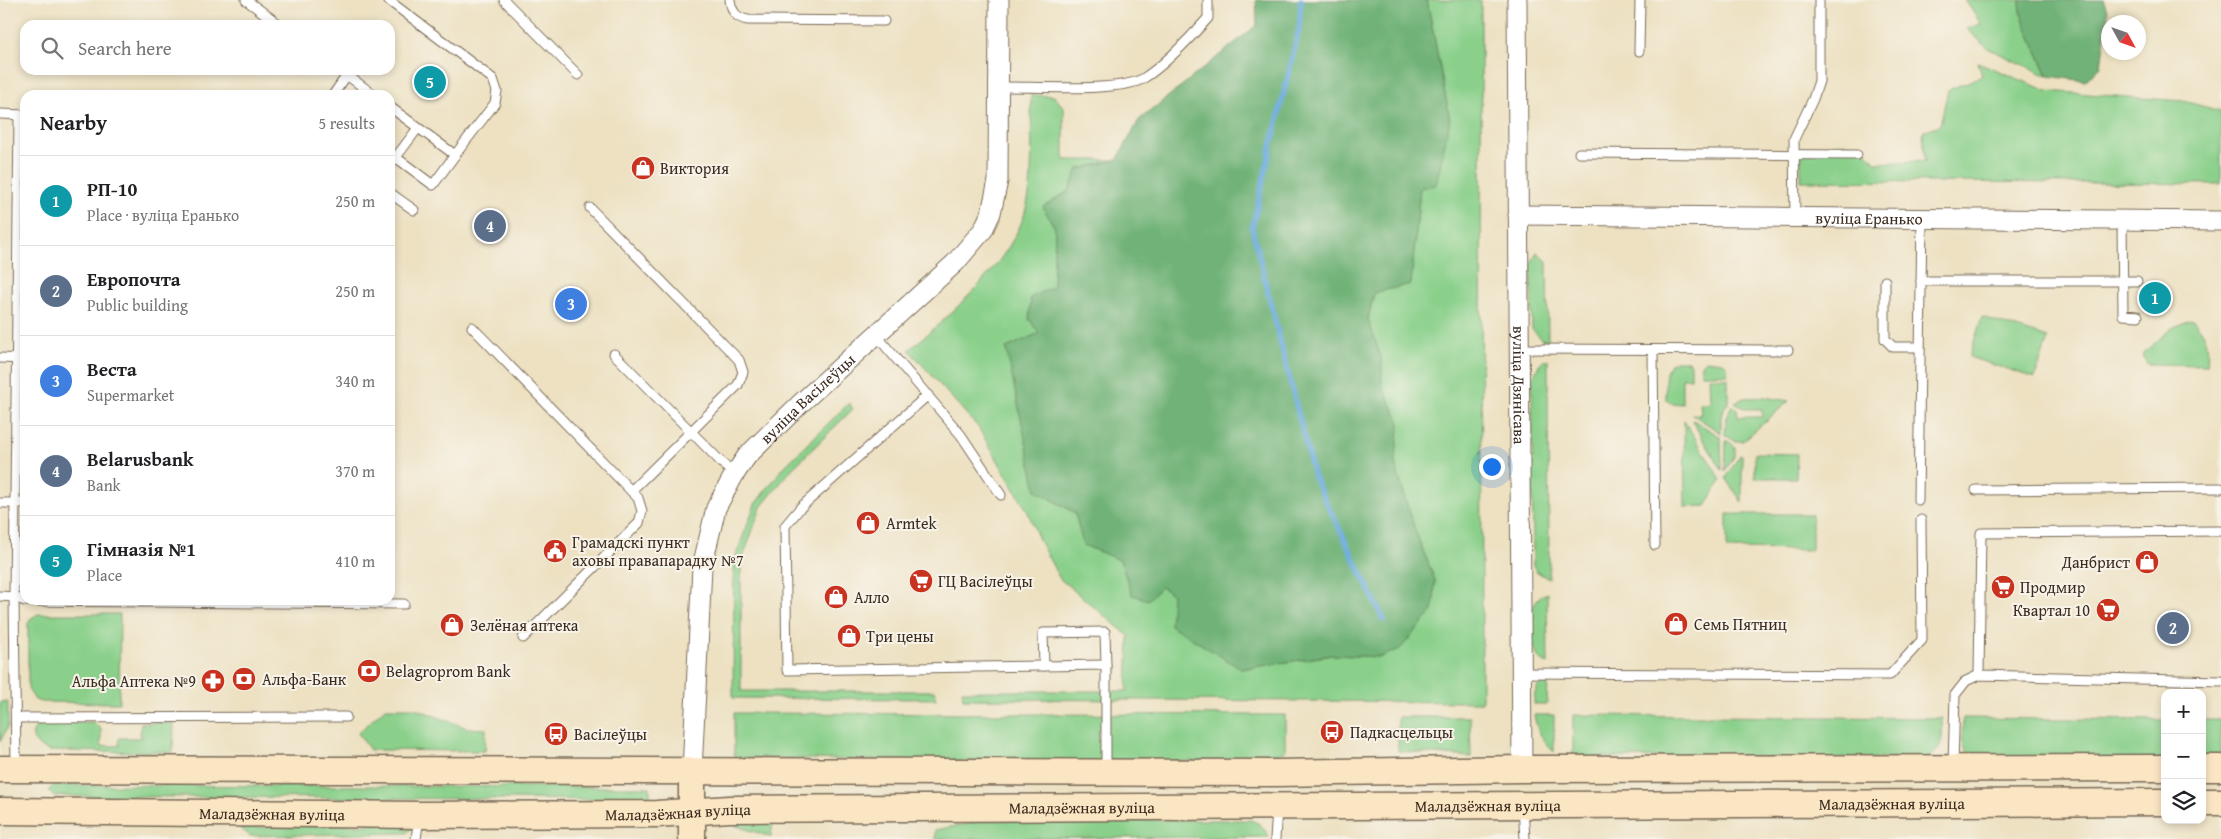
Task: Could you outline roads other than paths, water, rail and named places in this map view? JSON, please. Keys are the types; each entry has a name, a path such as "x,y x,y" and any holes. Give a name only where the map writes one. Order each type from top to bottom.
{"main road":[{"path":"8,769 1276,773 1522,769 2161,768"},
{"path":"2206,768 2221,768"},
{"path":"1522,769 1523,805"},
{"name":"вуліца Васілеўцы","path":"692,771 692,839"},
{"path":"1276,773 1277,807"},
{"name":"Маладзёжная вуліца","path":"0,811 418,827 738,809 2161,802"},
{"path":"2206,802 2221,802"}],"street":[{"name":"вуліца Васілеўцы","path":"692,771 702,567 716,508 734,474 747,456 955,263 983,230 991,213 998,181 1000,0"},
{"name":"вуліца Дзянісава","path":"1517,0 1522,769"},
{"name":"вуліца Еранько","path":"1518,215 2221,221"}],"lane":[{"path":"246,0 273,20"},
{"path":"388,0 493,79 497,91 495,103 432,185 395,161"},
{"path":"504,0 578,76"},
{"path":"730,0 733,11 737,16 748,20 884,21"},
{"path":"999,87 1118,86 1143,79 1189,39 1208,18 1208,0"},
{"path":"1639,51 1640,0"},
{"path":"1795,217 1794,138 1813,99 1818,80 1819,0"},
{"path":"336,90 343,75"},
{"path":"347,75 367,90"},
{"path":"395,111 455,155"},
{"path":"0,114 20,115"},
{"path":"395,155 418,128"},
{"path":"1579,153 1857,155"},
{"path":"395,196 414,210"},
{"path":"590,208 738,360 743,372 738,385 631,491"},
{"path":"1918,500 1922,217"},
{"path":"2122,220 2123,315 2138,316"},
{"path":"1885,280 1885,339 1893,347 1920,347"},
{"path":"1921,281 2137,281"},
{"path":"472,327 631,491 641,504 642,517 638,523 523,638"},
{"path":"876,335 961,435 1001,495"},
{"path":"1519,349 1788,350"},
{"path":"1653,350 1655,545"},
{"path":"614,354 734,474"},
{"path":"0,358 20,358"},
{"path":"928,395 801,507 785,526 787,670 1106,665"},
{"path":"1976,490 2221,488"},
{"path":"0,503 20,503 14,597 16,718 8,769"},
{"path":"1520,673 1890,674 1922,640 1921,520"},
{"path":"1979,675 1982,533 2221,531"},
{"path":"0,596 20,599"},
{"path":"395,604 404,604"},
{"path":"1044,666 1043,633 1105,632 1106,772"},
{"path":"1953,768 1955,695 1966,681 1979,675 2221,681"},
{"path":"16,718 346,717"},
{"path":"1523,805 1524,839"},
{"path":"1275,839 1277,807"}],"waterway":[{"path":"1301,0 1299,29 1252,228 1314,477 1384,620"}],"place":[{"name":"Гімназія №1","path":"430,82"},
{"name":"Виктория","path":"643,168"},
{"name":"Belarusbank","path":"490,226"},
{"name":"РП-10","path":"2155,298"},
{"name":"Веста","path":"571,304"},
{"name":"Armtek","path":"868,523"},
{"name":"Грамадскі пункт аховы правапарадку №7","path":"555,551"},
{"name":"Данбрист","path":"2147,562"},
{"name":"ГЦ Васілеўцы","path":"921,581"},
{"name":"Продмир","path":"2003,587"},
{"name":"Алло","path":"836,597"},
{"name":"Квартал 10","path":"2108,610"},
{"name":"Семь Пятниц","path":"1676,624"},
{"name":"Зелёная аптека","path":"452,625"},
{"name":"Европочта","path":"2173,628"},
{"name":"Три цены","path":"849,636"},
{"name":"Belagroprom Bank","path":"369,671"},
{"name":"Альфа-Банк","path":"244,679"},
{"name":"Альфа Аптека №9","path":"213,681"},
{"name":"Падкасцельцы","path":"1332,732"},
{"name":"Васілеўцы","path":"556,734"}]}
